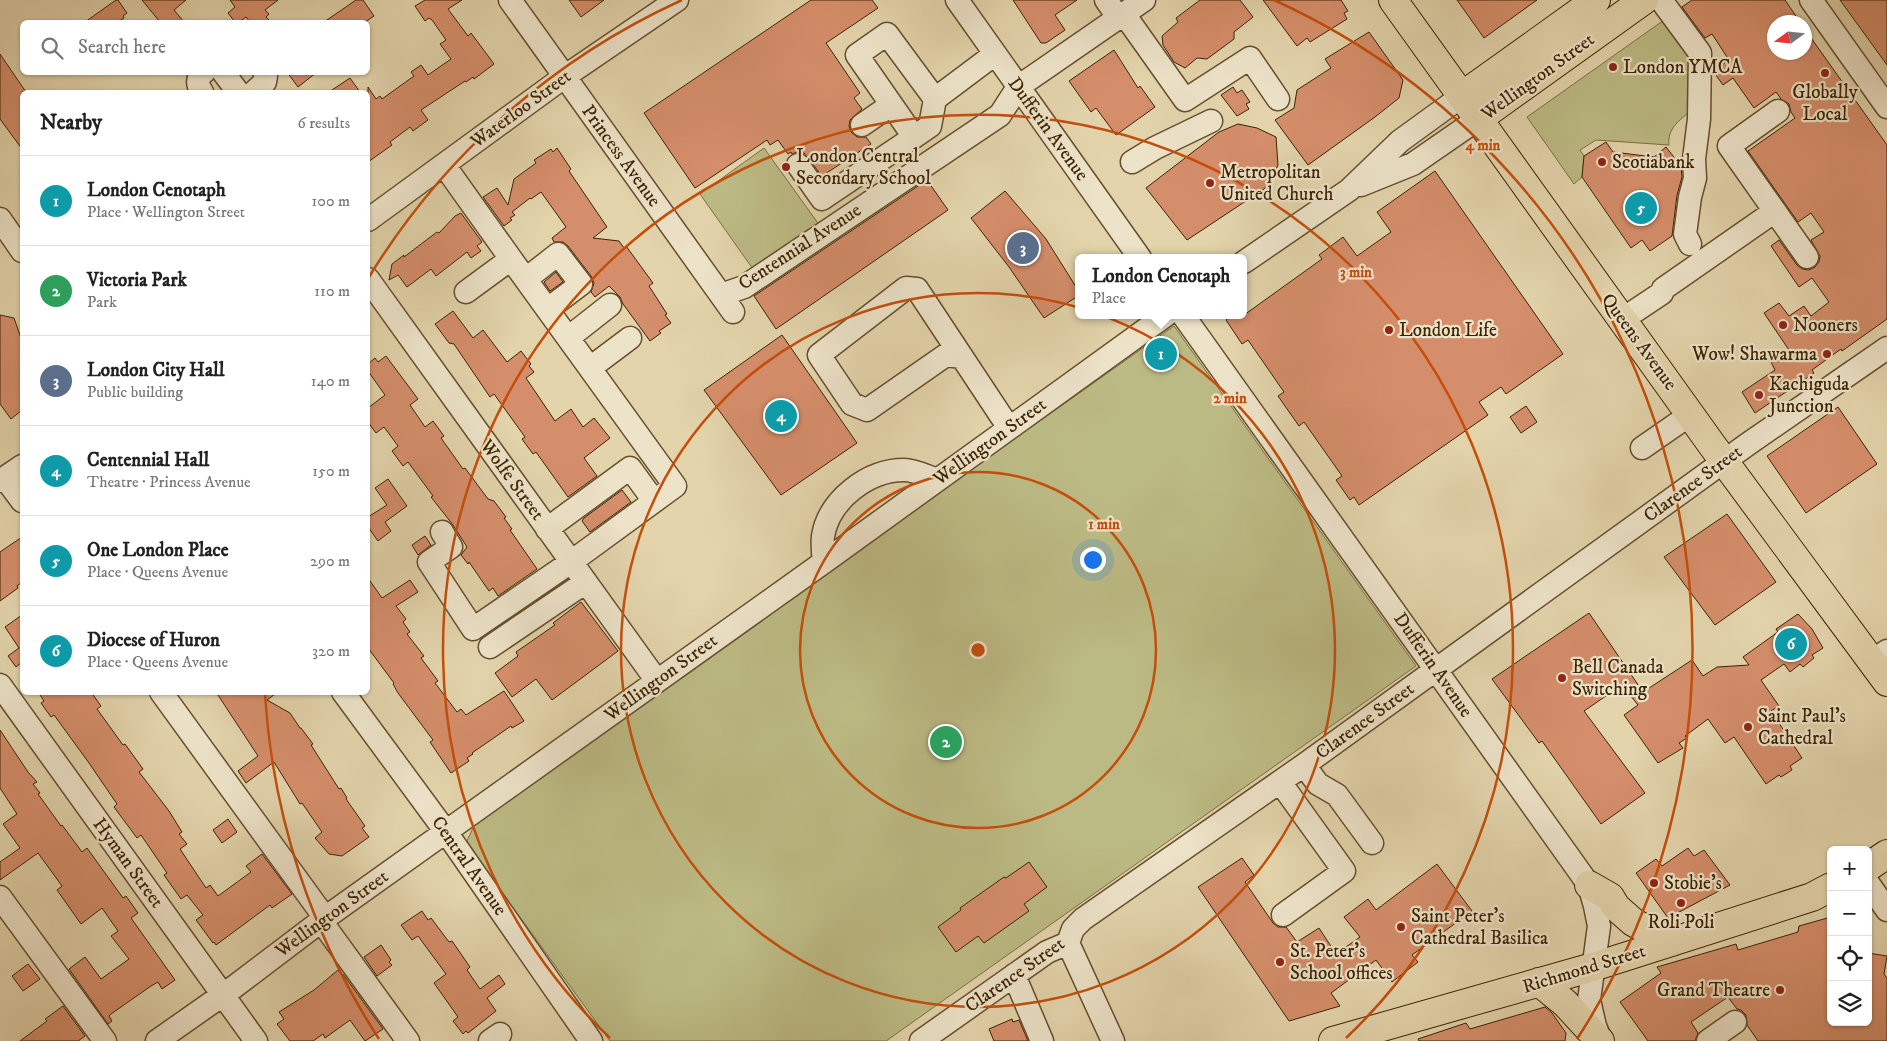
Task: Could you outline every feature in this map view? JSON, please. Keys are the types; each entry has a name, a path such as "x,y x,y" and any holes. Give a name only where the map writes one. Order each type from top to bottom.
{"main road":[{"name":"Queens Avenue","path":"1393,0 1725,462 1882,665"},
{"name":"Wellington Street","path":"1462,96 1596,0"},
{"name":"Wellington Street","path":"1478,119 1644,0"},
{"path":"1872,864 1887,854"},
{"path":"1589,885 1610,897 1616,907 1633,922 1672,942"},
{"name":"Richmond Street","path":"1333,1041 1386,1034 1539,982 1593,967 1812,897 1827,889"},
{"path":"1539,982 1565,1002 1600,1041"}],"street":[{"name":"Princess Avenue","path":"510,0 727,304"},
{"name":"Waterloo Street","path":"370,219 564,77 677,0"},
{"name":"Dufferin Avenue","path":"957,0 1137,254"},
{"path":"1661,0 1700,53 1699,119 1694,159 1695,178 1685,234 1690,244"},
{"path":"1811,0 1887,107"},
{"path":"1018,87 1129,5 1185,100"},
{"path":"914,137 856,55 887,34 935,100"},
{"path":"798,165 822,199 930,126 935,100 995,54"},
{"path":"1191,131 1180,109 1185,100 1250,58 1278,99"},
{"path":"201,75 198,84 201,90"},
{"path":"225,75 236,90"},
{"path":"256,90 265,82 266,75"},
{"name":"Centennial Avenue","path":"727,304 744,286 1000,115 1018,87"},
{"name":"Wellington Street","path":"1247,260 1349,190 1400,141 1462,96"},
{"path":"862,125 891,105"},
{"path":"1778,111 1729,146 1807,257"},
{"name":"Wellington Street","path":"1349,190 1412,164 1478,119"},
{"path":"1132,162 1155,148 1211,121"},
{"path":"442,532 451,547 429,562 473,629 571,562 675,486 444,165"},
{"path":"1623,319 1775,211"},
{"path":"0,219 20,248"},
{"path":"526,279 558,254 580,284 548,309"},
{"path":"466,292 511,259"},
{"name":"Wolfe Street","path":"370,282 657,681"},
{"path":"962,357 946,355 867,410 852,404 819,355 906,288 917,289 1009,428"},
{"path":"568,338 610,305"},
{"name":"Wellington Street","path":"157,1041 1160,319"},
{"name":"Dufferin Avenue","path":"1186,319 1589,885 1599,926 1589,1000 1600,1041"},
{"path":"590,368 630,338"},
{"name":"Clarence Street","path":"920,1041 1047,952 1068,943 1073,929 1083,919 1304,765 1748,444 1887,348"},
{"path":"1642,448 1691,414"},
{"path":"547,529 630,468 654,501"},
{"path":"824,562 822,550 823,534 839,502 852,490 877,476 905,470 937,480"},
{"path":"9,475 20,497"},
{"path":"490,647 586,582"},
{"name":"Hyman Street","path":"0,685 256,1041"},
{"path":"163,695 408,1041"},
{"name":"Central Avenue","path":"345,695 446,832 591,1041"},
{"path":"1304,765 1318,784 1338,795 1372,842"},
{"path":"1280,782 1344,870 1283,915"},
{"path":"1872,889 1887,910"},
{"path":"0,897 105,1041"},
{"path":"1068,943 1113,1041"},
{"path":"1014,975 1042,1041"},
{"path":"1708,1041 1735,1022"}],"shaded area":[{"path":"1664,20 1691,56 1692,110 1672,129 1669,145 1596,140 1580,150 1584,156 1582,177 1574,184 1527,117"},
{"path":"764,148 820,226 755,272 700,194"},
{"path":"1174,326 1416,666 886,1041 610,1041 466,843 477,819"}],"building":[{"path":"116,0 118,0 127,13 121,20 88,20"},
{"path":"142,0 186,0 174,10 182,20 158,20"},
{"path":"230,0 278,0 265,10 269,14 266,17 269,20 248,20 246,17 242,20 233,20 228,13 235,7"},
{"path":"356,0 363,0 374,16 368,20 327,20"},
{"path":"425,0 462,0 448,9 468,36 471,33 494,64 474,79 473,77 465,81 421,110 428,120 413,131 410,127 390,142 392,145 370,161 370,90 376,99 380,96 382,99 414,76 411,72 421,65 428,75 451,59 440,44 446,40 432,20 429,18 425,21 415,6"},
{"path":"569,0 604,0 581,17"},
{"path":"811,0 872,0 878,8 826,43 860,93 854,98 862,109 850,120 851,132 857,137 866,137 871,144 822,176 804,153 797,152 792,154 791,152 788,154 778,140 770,145 767,140 695,188 644,113"},
{"path":"1013,0 1077,0 1055,15 1065,30 1046,43 1041,43"},
{"path":"1200,0 1240,0 1253,17 1234,32 1234,39 1207,59 1197,58 1185,68 1174,62 1163,45 1162,36 1178,22 1176,18"},
{"path":"1263,0 1341,0 1348,11 1344,13 1347,19 1310,42 1307,38 1297,46"},
{"path":"1457,0 1537,0 1484,38"},
{"path":"1692,0 1785,0 1795,15 1767,15 1767,60 1812,60 1812,39 1887,145 1887,319 1842,351 1841,349 1812,370 1814,373 1755,413 1742,392 1775,370 1771,362 1789,350 1764,313 1779,303 1789,316 1804,306 1811,316 1829,302 1812,278 1799,287 1771,246 1779,240 1797,265 1802,269 1809,270 1819,262 1820,256 1811,240 1824,232 1811,213 1798,222 1748,151 1795,118 1789,104 1781,99 1776,92 1754,108 1733,78 1723,85 1713,71 1729,60 1712,34 1705,38 1682,7"},
{"path":"1840,0 1887,0 1887,65"},
{"path":"1369,32 1403,80 1399,98 1308,165 1275,120 1294,108 1297,90 1331,68 1325,59"},
{"path":"1114,50 1138,88 1140,86 1155,107 1116,135 1096,108 1091,112 1069,81"},
{"path":"0,54 25,90 20,90 20,146 0,119"},
{"path":"289,75 313,75 298,87"},
{"path":"350,78 359,90 332,90"},
{"path":"1233,87 1237,93 1242,90 1250,102 1246,104 1249,109 1237,116 1221,95"},
{"name":"Metropolitan United Church","path":"1238,124 1257,128 1276,137 1278,165 1272,179 1264,189 1187,240 1146,188 1219,132"},
{"path":"1606,142 1613,152 1654,157 1666,147 1681,166 1682,177 1677,195 1672,236 1650,251 1642,240 1631,248 1582,177 1584,156"},
{"path":"557,148 571,169 569,171 607,227 593,238 619,241 624,248 626,246 653,283 649,286 671,323 659,331 661,333 650,341 620,297 609,286 595,297 591,292 594,283 591,276 568,246 563,242 554,242 552,238 566,227 541,192 512,212 515,215 504,226 483,197 497,188 508,205 514,179 536,163 534,160 551,149 553,152"},
{"name":"London Life","path":"1435,171 1563,354 1506,394 1501,387 1479,402 1488,415 1359,505 1354,497 1350,500 1336,480 1342,476 1304,422 1299,426 1278,396 1284,392 1248,340 1242,344 1226,320 1247,319 1247,313 1322,259 1319,255 1343,237 1357,256 1391,232 1377,212"},
{"path":"927,180 948,210 776,329 754,296"},
{"path":"1005,191 1046,239 1075,285 1075,298 1044,318 1009,267 971,218"},
{"path":"461,213 482,242 477,246 481,251 471,258 467,252 436,276 431,269 407,287 398,275 389,280 392,264 437,232 439,233 455,216"},
{"path":"556,272 563,282 550,291 544,282"},
{"path":"453,311 473,338 483,330 507,362 521,351 531,364 529,366 534,372 526,378 555,421 571,409 583,427 594,418 610,438 584,458 597,476 568,497 536,452 533,454 522,439 525,437 494,394 490,397 454,344 449,343 435,324"},
{"path":"0,315 14,318 20,335 20,412 11,419 0,404"},
{"path":"782,335 857,443 781,495 704,390"},
{"path":"386,356 418,399 410,405 425,427 433,421 444,436 441,438 463,469 465,468 488,499 494,501 506,517 504,518 512,529 510,530 537,569 498,596 493,588 489,591 469,562 468,564 461,555 467,547 408,462 403,466 392,451 398,446 384,427 376,433 370,425 370,406 385,395 370,374 370,362 375,358 378,362"},
{"path":"1526,406 1537,422 1521,433 1510,417"},
{"path":"1838,407 1877,464 1806,513 1767,456"},
{"path":"388,479 407,506 385,522 391,531 378,541 370,530 370,516 387,505 375,488"},
{"path":"622,490 631,502 590,532 582,521 584,518"},
{"path":"1727,514 1776,582 1715,625 1664,557"},
{"path":"425,536 431,545 418,555 412,545"},
{"path":"20,538 20,584 17,586 18,588 0,601 0,552"},
{"path":"410,580 418,592 396,606 406,619 403,622 410,632 407,634 424,656 421,658 438,681 435,683 457,712 461,709 466,715 504,691 524,721 512,728 511,726 472,753 467,758 469,761 451,773 430,742 433,740 398,693 394,683 370,651 370,581 382,598"},
{"path":"581,602 618,651 552,700 536,679 512,697 495,673 518,656 516,652 555,625 553,623"},
{"path":"1589,613 1643,692 1692,660 1703,676 1717,667 1749,665 1743,657 1778,632 1776,629 1798,614 1812,629 1823,648 1812,655 1814,658 1803,667 1800,664 1790,672 1784,664 1761,680 1779,706 1771,711 1802,758 1790,766 1792,770 1781,777 1779,775 1766,784 1734,737 1725,743 1708,719 1685,736 1687,738 1679,743 1683,748 1658,763 1624,715 1638,705 1622,685 1584,711 1645,793 1601,824 1542,741 1539,743 1492,679"},
{"path":"20,616 20,664 16,667 8,656 19,648 5,627"},
{"path":"40,695 93,695 101,706 97,709 143,769 139,772 169,811 182,832 179,834 187,844 180,849 206,888 210,885 218,896 251,872 246,866 262,854 292,894 272,908 270,905 216,945 213,943 196,920 203,915 187,895 181,899 164,875 167,873 141,835 137,838 114,807 117,804 89,763 54,715 51,717 41,703 44,701"},
{"path":"218,695 274,695 267,700 290,713 313,744 311,745 365,826 362,828 369,837 342,856 329,854 315,838 322,832 302,803 300,804 274,762 246,783 238,771 258,756"},
{"path":"0,730 28,772 37,782 33,784 40,793 38,794 61,826 82,852 87,848 123,898 126,896 138,913 131,918 175,980 162,989 158,982 151,986 111,1014 109,1016 112,1021 108,1024 69,969 85,957 101,979 129,959 111,936 118,931 102,908 81,924 57,890 62,886 38,853 0,880 0,862 20,848 3,824 17,814 0,788"},
{"path":"228,819 237,832 222,843 213,830"},
{"path":"1688,848 1694,856 1704,850 1730,885 1668,918 1636,873 1656,859 1662,866"},
{"path":"1242,858 1254,875 1245,882 1273,923 1278,927 1286,927 1297,942 1319,928 1336,954 1360,937 1344,917 1368,899 1376,910 1437,864 1472,911 1412,955 1418,962 1392,982 1376,960 1331,993 1340,1006 1289,1021 1198,887"},
{"path":"1029,862 1047,887 1024,904 1029,911 984,943 978,936 956,952 938,927 961,910 960,908"},
{"path":"422,911 428,920 431,918 449,942 452,941 470,967 467,970 480,989 499,975 505,984 487,998 496,1011 468,1033 466,1031 463,1034 453,1021 458,1017 434,983 446,974 418,936 412,940 401,925"},
{"path":"1827,918 1827,1026 1872,1026 1872,954 1887,956 1884,974 1887,978 1887,1041 1758,1041 1747,1025 1746,1015 1737,1009 1728,997 1691,1022 1698,1033 1695,1041 1648,1041 1620,1002 1661,973 1657,967 1736,944 1738,950 1798,932 1799,926"},
{"path":"381,945 391,960 389,962 392,965 377,976 364,957"},
{"path":"28,964 40,979 23,991 12,976"},
{"path":"338,970 343,974 383,1029 365,1041 350,1020 325,1038 323,1034 313,1041 290,1041 277,1024 284,1019 279,1012 314,990"},
{"path":"63,1006 85,1036 78,1041 20,1041 47,1021 45,1019"},
{"path":"1545,1007 1552,1013 1566,1033 1565,1041 1419,1041 1418,1039 1466,1023 1470,1029"},
{"path":"1012,1019 1013,1022 1019,1020 1028,1041 994,1041 989,1029"}],"place":[{"name":"London YMCA","path":"1613,67"},
{"name":"Globally Local","path":"1825,73"},
{"name":"Scotiabank","path":"1602,162"},
{"name":"London Central Secondary School","path":"786,167"},
{"name":"Metropolitan United Church","path":"1210,183"},
{"name":"One London Place","path":"1641,208"},
{"name":"London City Hall","path":"1023,248"},
{"name":"Nooners","path":"1783,325"},
{"name":"London Life","path":"1389,330"},
{"name":"London Cenotaph","path":"1161,354"},
{"name":"Wow! Shawarma","path":"1827,354"},
{"name":"Kachiguda Junction","path":"1759,395"},
{"name":"Centennial Hall","path":"781,416"},
{"name":"Diocese of Huron","path":"1791,644"},
{"name":"Bell Canada Switching","path":"1562,678"},
{"name":"Saint Paul's Cathedral","path":"1748,727"},
{"name":"Victoria Park","path":"946,742"},
{"name":"Stobie's","path":"1654,883"},
{"name":"Roli Poli","path":"1681,903"},
{"name":"Saint Peter's Cathedral Basilica","path":"1401,927"},
{"name":"St. Peter's School offices","path":"1280,962"},
{"name":"Grand Theatre","path":"1780,990"}]}
